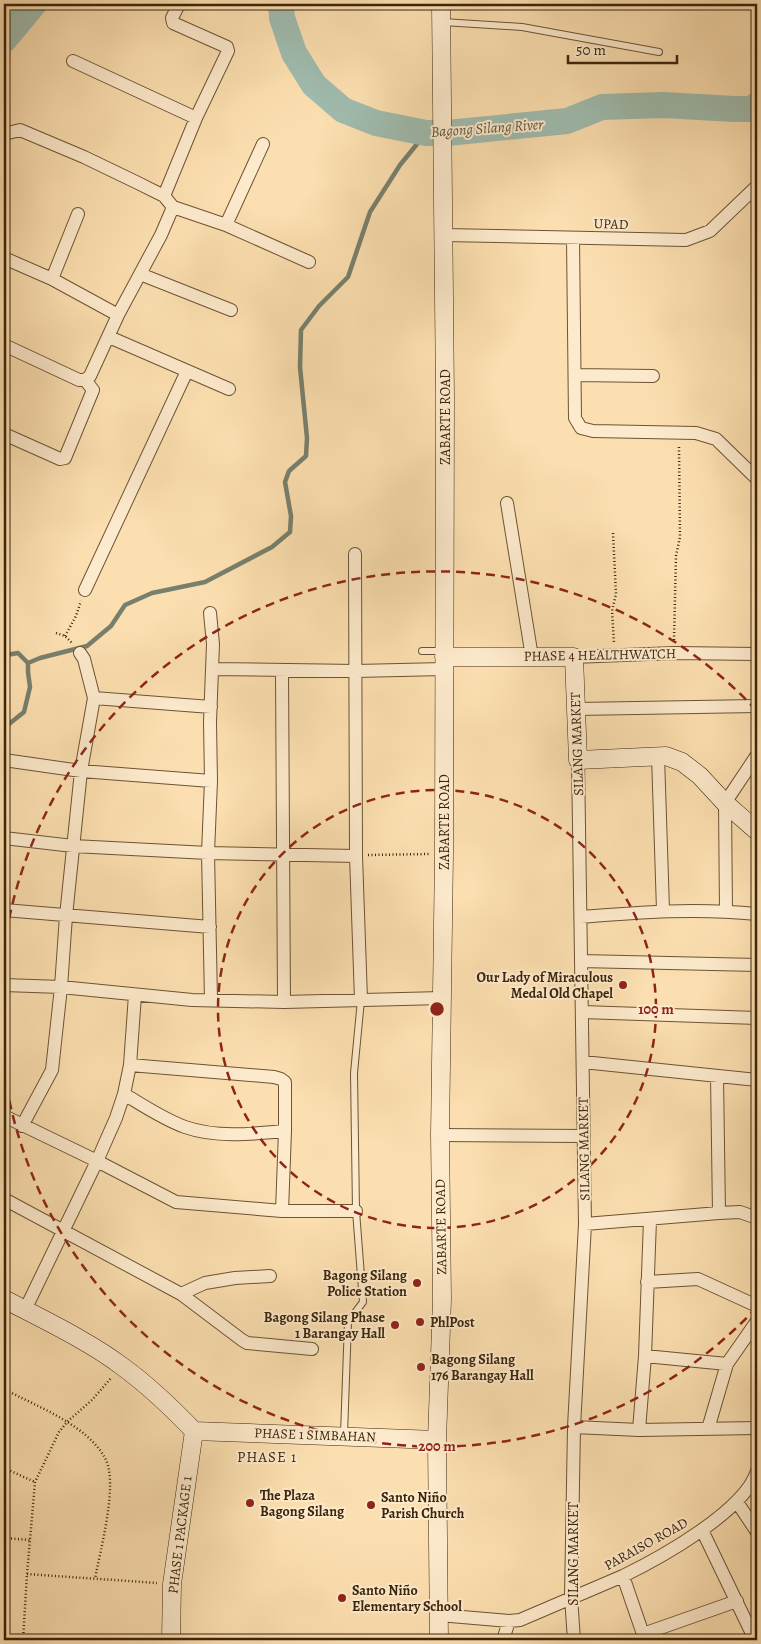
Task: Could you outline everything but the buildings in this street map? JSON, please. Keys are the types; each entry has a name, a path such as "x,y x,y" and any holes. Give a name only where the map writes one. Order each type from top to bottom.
{"main road":[{"name":"ZABARTE ROAD","path":"439,1640 437,1440 442,1299 440,1135 444,854 444,236 441,4"},
{"name":"PHASE 4 HEALTHWATCH","path":"444,659 574,657"},
{"name":"SILANG MARKET","path":"574,657 578,760"},
{"path":"578,760 666,756 682,762 700,776 725,803 757,831"},
{"path":"4,1299 94,1348 122,1366 155,1392 194,1431"},
{"name":"PHASE 1 SIMBAHAN","path":"194,1431 437,1440"},
{"name":"PHASE 1 PACKAGE 1","path":"171,1640 172,1584 194,1431"}],"street":[{"path":"164,196 196,118 228,49 173,23 172,18 179,4"},
{"path":"73,60 196,118"},
{"path":"4,134 20,130 84,157 164,196 173,207 226,225 309,262"},
{"path":"226,225 263,144"},
{"name":"UPAD","path":"444,236 686,240 710,231 757,186"},
{"path":"4,345 79,380 85,380 90,376 118,316 162,235 173,207"},
{"path":"52,279 78,214"},
{"path":"573,238 575,418 581,428 593,431 696,433 716,439 757,479"},
{"path":"4,258 52,279 118,316"},
{"path":"140,274 231,310"},
{"path":"109,337 229,389"},
{"path":"85,590 187,370"},
{"path":"575,375 653,376"},
{"path":"4,434 63,460 93,390 85,380"},
{"path":"508,503 532,657"},
{"path":"355,554 356,856 361,1000"},
{"path":"210,613 213,644 208,853 211,1000"},
{"path":"22,1126 52,1070 81,771 94,698 84,659 77,650"},
{"name":"PHASE 4 HEALTHWATCH","path":"574,657 674,653 757,654"},
{"path":"212,669 356,672 444,659"},
{"path":"282,671 284,1002"},
{"path":"94,698 210,707"},
{"path":"576,709 757,706"},
{"path":"726,911 725,803 757,755"},
{"path":"658,756 663,910"},
{"path":"4,760 81,771 211,782"},
{"name":"SILANG MARKET","path":"574,1640 571,1598 574,1427 585,1224 578,760"},
{"path":"4,838 73,846 208,853 356,856"},
{"path":"4,910 210,927"},
{"path":"581,917 663,910 726,911 757,914"},
{"path":"581,961 757,964"},
{"path":"4,985 61,987 135,995 211,1000 284,1002 442,998"},
{"path":"25,1310 116,1118 124,1094 130,1065 135,995"},
{"path":"582,1012 757,1018"},
{"path":"583,1062 757,1080"},
{"path":"130,1065 274,1077 285,1082 282,1211"},
{"path":"717,1076 719,1213"},
{"path":"124,1094 166,1119 186,1128 205,1132 260,1133 285,1131"},
{"path":"4,1116 176,1202 282,1211 356,1211"},
{"path":"440,1135 584,1136"},
{"path":"4,1199 181,1294 229,1332 247,1343 312,1349"},
{"path":"585,1224 740,1212 757,1218"},
{"path":"639,1430 645,1356 650,1220"},
{"path":"181,1294 205,1283 235,1278 270,1276"},
{"path":"647,1282 698,1279 757,1306"},
{"path":"708,1428 727,1364 757,1321"},
{"path":"645,1356 727,1364"},
{"path":"574,1427 639,1430 757,1428"},
{"name":"PARAISO ROAD","path":"439,1615 509,1621 520,1620 623,1576 702,1530 737,1502 756,1476"},
{"path":"737,1502 757,1532"},
{"path":"702,1530 756,1640"},
{"path":"623,1576 644,1637 737,1601"},
{"path":"503,1640 509,1621"}],"lane":[{"path":"442,22 522,27 658,52"},
{"path":"422,651 444,659"},
{"path":"344,1436 348,1322 363,1302 356,1211 354,1073 361,1000"}],"path":[{"path":"674,653 676,556 680,537 679,432"},
{"path":"613,533 616,594 612,611 614,655"},
{"path":"65,636 76,616 85,590"},
{"path":"56,633 65,636 77,650"},
{"path":"356,856 444,854"},
{"path":"23,1640 35,1482 59,1432 67,1422 92,1400 122,1366"},
{"path":"6,1390 67,1422 93,1443 106,1459 110,1473 110,1498 95,1579"},
{"path":"4,1468 35,1482"},
{"path":"4,1538 30,1540"},
{"path":"27,1574 172,1584"}],"waterway":[{"name":"Bagong Silang River","path":"4,40 34,4"},
{"name":"Bagong Silang River","path":"281,4 282,18 294,53 314,85 343,110 376,123 426,133 447,133 567,121 602,107 663,105 752,109 757,105"},
{"path":"28,663 87,646 111,626 125,605 152,593 205,582 272,547 290,532 291,516 285,482 289,471 306,456 307,438 300,367 301,330 319,306 348,277 370,212 400,165 426,133"},
{"path":"4,657 18,653 28,663 30,687 24,712 4,728"}],"place":[{"name":"Our Lady of Miraculous Medal Old Chapel","path":"623,985"},
{"name":"Bagong Silang Police Station","path":"417,1283"},
{"name":"PhlPost","path":"420,1322"},
{"name":"Bagong Silang Phase 1 Barangay Hall","path":"395,1325"},
{"name":"Bagong Silang 176 Barangay Hall","path":"421,1367"},
{"name":"The Plaza Bagong Silang","path":"250,1503"},
{"name":"Santo Niño Parish Church","path":"371,1505"},
{"name":"Santo Niño Elementary School","path":"342,1598"}],"district":[{"name":"PHASE 1","path":"267,1457"}]}
